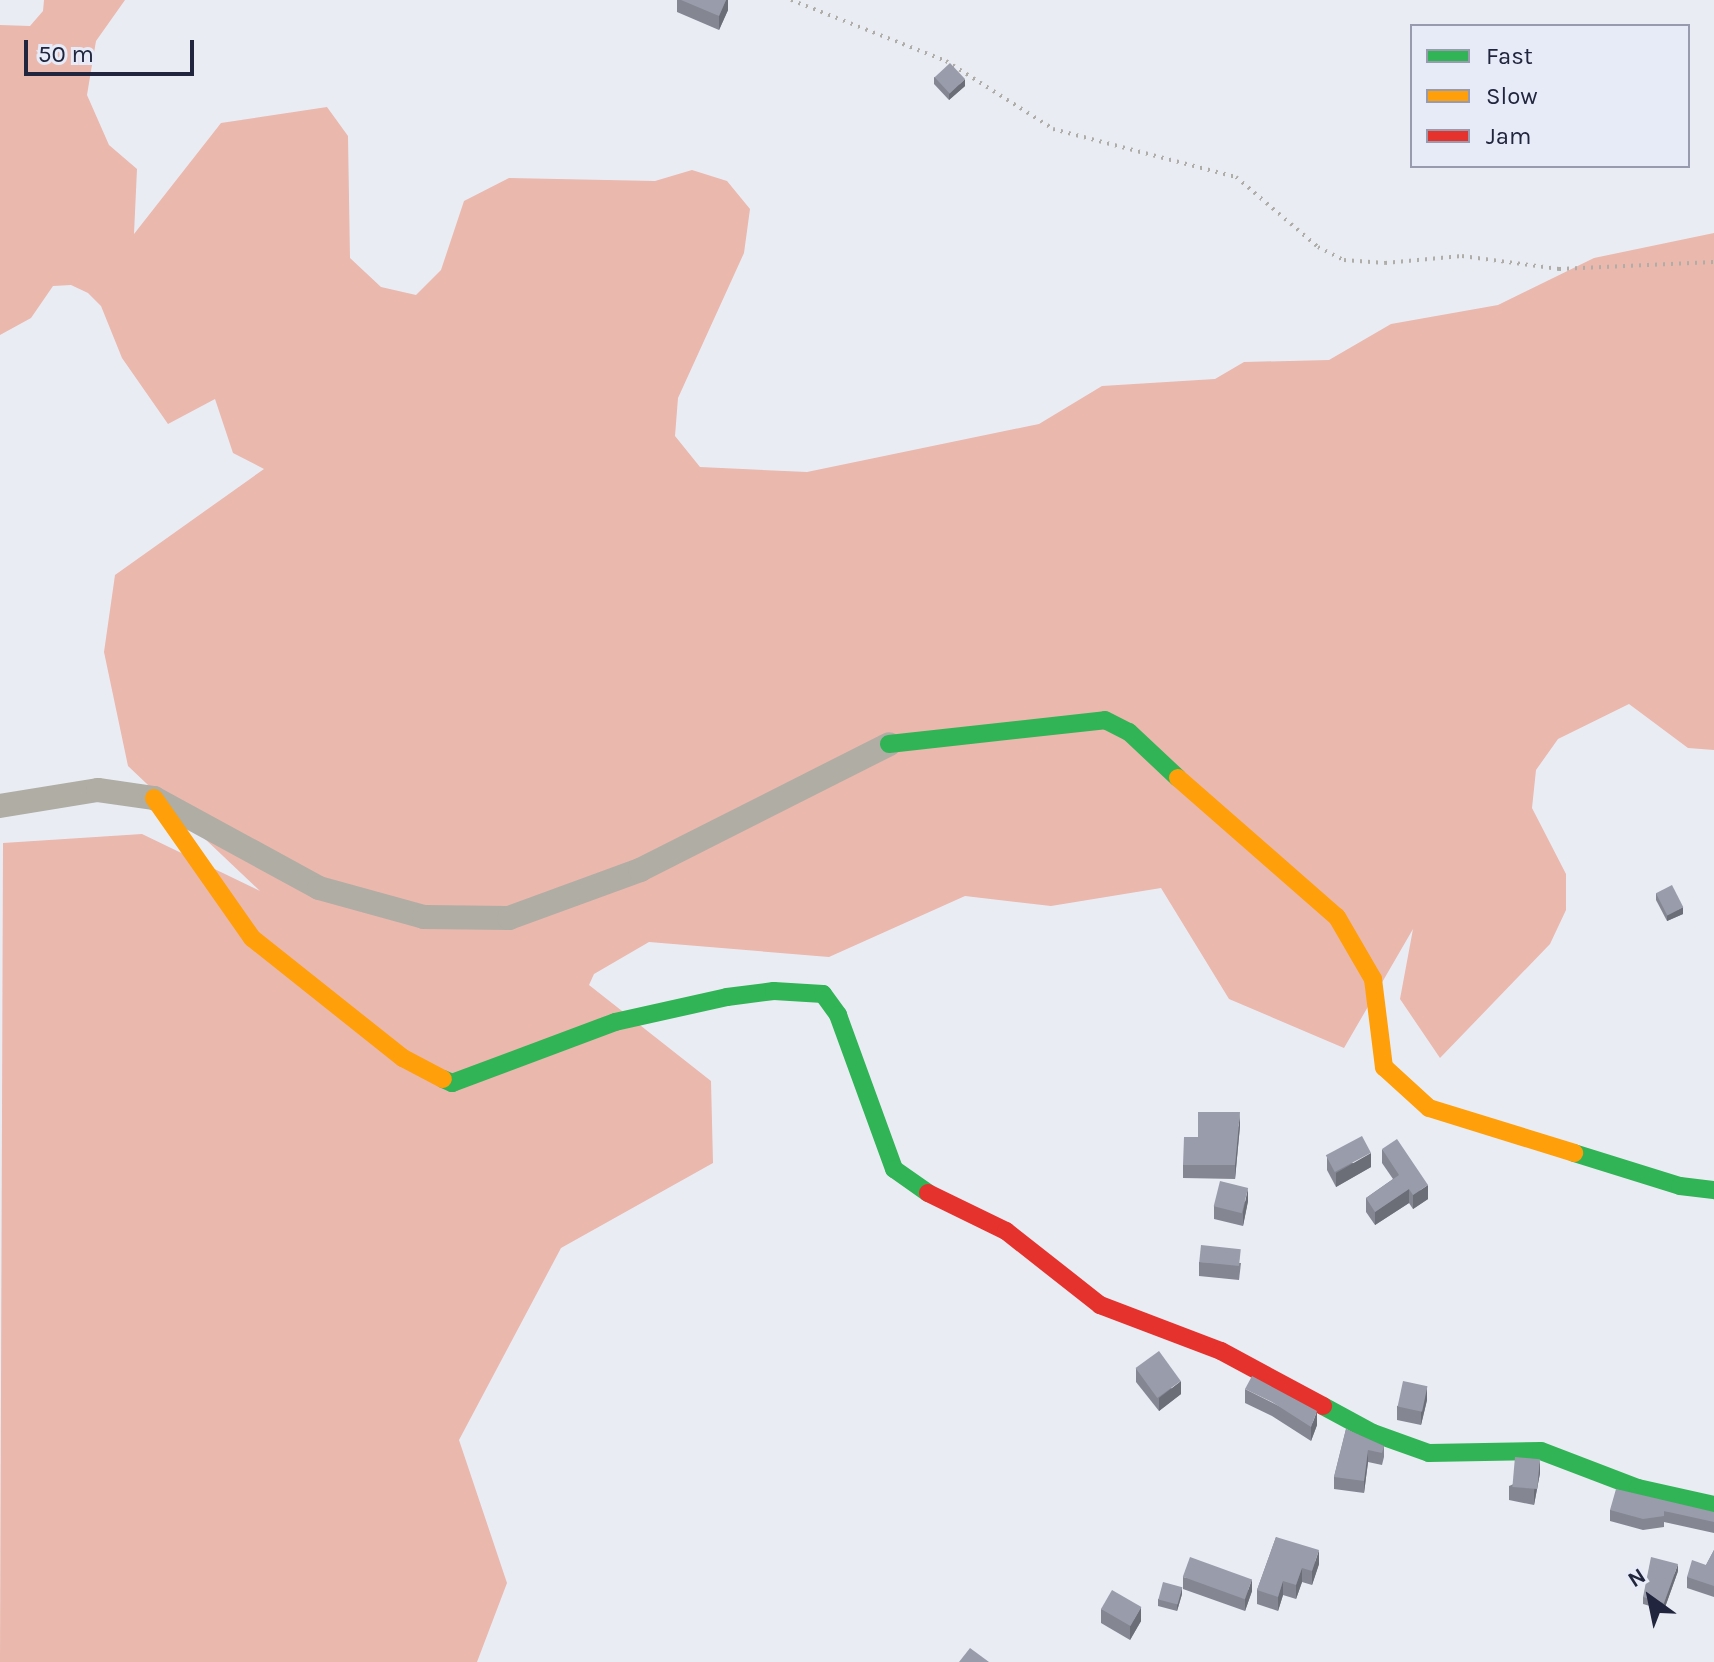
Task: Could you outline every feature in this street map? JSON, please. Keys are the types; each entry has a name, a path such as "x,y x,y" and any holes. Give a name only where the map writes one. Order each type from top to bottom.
{"street":[{"path":"0,806 98,790 154,798 319,888 424,917 509,918 640,870 889,744 1105,720 1129,732 1266,860 1337,917 1373,979 1384,1067 1429,1108 1680,1186 1714,1190"},
{"path":"154,798 252,938 403,1058 452,1083 615,1022 660,1011 774,991 823,994 848,1040 894,1169 911,1185 1006,1231 1100,1305 1221,1351 1373,1433 1429,1453 1541,1451 1638,1488 1714,1505"}],"path":[{"path":"791,0 946,61 1053,129 1236,177 1318,247 1344,260 1385,263 1462,256 1559,269 1714,262"}],"shaded area":[{"path":"44,0 125,0 96,41 87,95 109,145 137,169 134,234 221,123 327,107 348,136 350,258 381,287 416,295 441,270 464,201 509,178 655,181 692,170 727,181 750,209 744,253 678,398 675,436 700,467 807,472 1039,424 1102,386 1215,379 1244,362 1329,360 1391,324 1498,305 1594,258 1714,233 1714,750 1688,748 1629,704 1558,739 1536,770 1532,808 1566,874 1566,910 1550,944 1440,1058 1400,999 1413,929 1344,1048 1229,999 1161,888 1051,906 965,896 829,957 649,942 594,974 589,985 711,1081 713,1163 561,1248 459,1440 507,1583 477,1662 0,1662 3,843 142,834 260,891 128,766 104,652 115,575 264,469 233,453 215,399 168,424 122,358 101,306 88,293 71,285 53,286 31,318 0,335 0,25 30,26 43,11"}],"building":[{"path":"681,0 726,0 719,16"},
{"path":"950,63 965,79 950,93 935,77"},
{"path":"1672,885 1683,907 1667,915 1656,893"},
{"path":"1198,1112 1240,1112 1235,1165 1183,1165 1184,1137 1198,1137"},
{"path":"1362,1136 1371,1153 1335,1172 1326,1155"},
{"path":"1397,1139 1428,1185 1413,1195 1409,1189 1375,1212 1366,1198 1399,1175 1382,1149"},
{"path":"1220,1181 1248,1188 1242,1213 1214,1206"},
{"path":"1201,1245 1241,1249 1239,1266 1199,1262"},
{"path":"1159,1351 1181,1381 1157,1398 1136,1368"},
{"path":"1252,1376 1317,1411 1311,1427 1245,1389"},
{"path":"1403,1381 1427,1386 1422,1412 1398,1406"},
{"path":"1346,1429 1384,1446 1382,1453 1368,1450 1364,1481 1334,1477"},
{"path":"1515,1457 1540,1459 1537,1489 1512,1487"},
{"path":"1616,1489 1714,1512 1714,1522 1664,1511 1664,1516 1643,1519 1610,1510"},
{"path":"1276,1537 1319,1550 1312,1571 1302,1568 1296,1585 1283,1581 1278,1597 1257,1590"},
{"path":"1714,1550 1714,1586 1687,1577 1692,1560 1706,1565"},
{"path":"1190,1557 1252,1580 1245,1599 1183,1577"},
{"path":"1651,1557 1678,1564 1664,1603 1643,1597"},
{"path":"1163,1582 1182,1587 1178,1605 1158,1599"},
{"path":"1112,1590 1141,1607 1130,1626 1101,1609"},
{"path":"970,1648 989,1662 959,1662"}],"traffic: fast":[{"path":"889,744 1105,720 1129,732 1178,778"},
{"path":"443,1079 452,1083 615,1022 727,997 774,991 823,994 838,1015 894,1169 928,1193"},
{"path":"1574,1153 1680,1186 1714,1190"},
{"path":"1323,1406 1373,1433 1429,1453 1541,1451 1638,1488 1714,1505"}],"traffic: slow":[{"path":"1178,778 1337,917 1373,979 1384,1067 1429,1108 1574,1153"},
{"path":"154,798 252,938 403,1058 443,1079"}],"traffic: jam":[{"path":"928,1193 1006,1231 1100,1305 1221,1351 1323,1406"}]}
